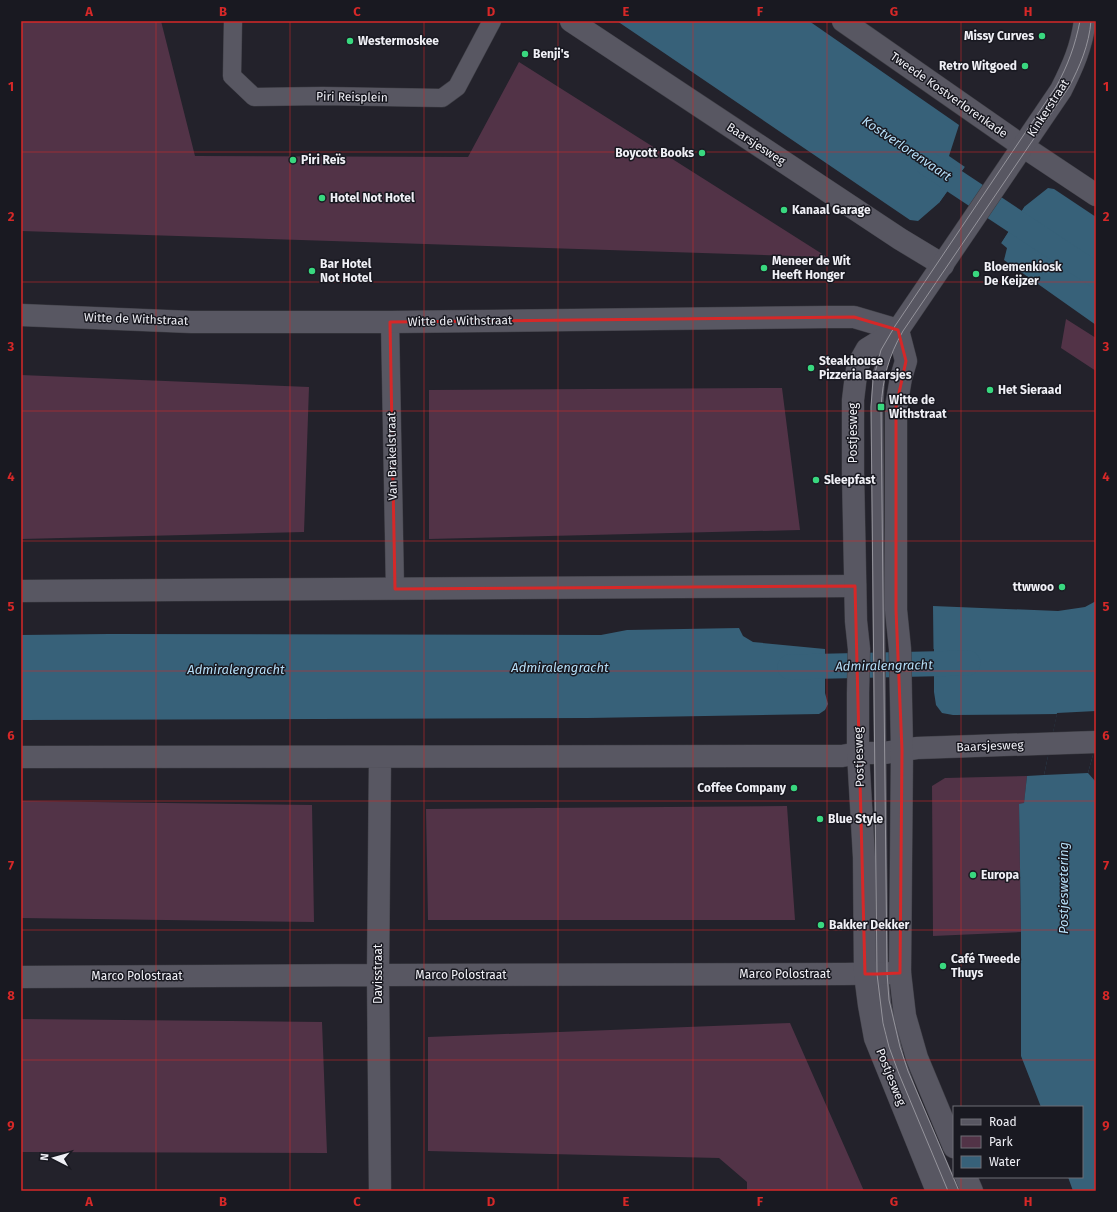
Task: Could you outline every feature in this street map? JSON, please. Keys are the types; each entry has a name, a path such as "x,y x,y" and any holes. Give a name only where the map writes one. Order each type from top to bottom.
{"street":[{"name":"Piri Reisplein","path":"233,21 232,76 254,97 323,96 442,98 457,87 492,21"},
{"name":"Baarsjesweg","path":"570,21 943,265"},
{"name":"Tweede Kostverlorenkade","path":"843,21 1096,195"},
{"name":"Kinkerstraat","path":"995,188 1061,90 1077,56 1083,36 1085,21"},
{"name":"Postjesweg","path":"937,1191 875,1038 869,1005 882,973 889,752 901,693 880,649 856,620 853,400 858,365 867,349 898,330 995,188"},
{"name":"Witte de Withstraat","path":"21,315 191,322 390,322 828,317 854,318 898,330"},
{"name":"Van Brakelstraat","path":"390,322 395,589"},
{"name":"Postjesweg","path":"898,330 906,361 901,378 896,407 896,610 880,649 858,693 858,753 864,857 882,973 905,1016 917,1058 953,1145"},
{"path":"21,591 855,586"},
{"name":"Baarsjesweg","path":"889,752 917,748 1096,742"},
{"path":"21,758 842,756 858,753 889,752"},
{"name":"Davisstraat","path":"380,757 378,975 380,1191"},
{"name":"Marco Polostraat","path":"21,977 882,973"},
{"path":"966,1178 972,1191"}],"lane":[{"name":"Postjesweg","path":"880,649 879,693 889,752"},
{"name":"Postjesweg","path":"882,973 885,1004 898,1058 912,1095 953,1191"}],"highlighted area":[{"path":"854,317 898,330 906,361 896,407 896,610 902,750 900,973 865,974 855,586 395,589 390,322"}],"green space":[{"path":"21,21 161,21 195,156 468,157 519,62 827,257 21,231"},
{"path":"1066,319 1096,338 1096,371 1061,348"},
{"path":"21,375 309,387 304,532 21,539"},
{"path":"782,388 800,530 429,539 429,390"},
{"path":"1027,776 1024,804 1019,804 1021,932 933,936 932,786 945,778"},
{"path":"21,801 312,805 314,922 21,918"},
{"path":"787,806 795,920 428,920 426,809"},
{"path":"21,1019 322,1022 327,1153 21,1152"},
{"path":"790,1023 864,1191 747,1191 747,1182 719,1158 428,1151 428,1037"}],"water":[{"path":"617,21 809,21 959,125 949,156 965,167 940,202 918,221 910,220"},
{"path":"1048,188 1054,189 1096,217 1096,325 1004,260 1007,248 1001,243 1024,207"},
{"name":"Postjeswetering","path":"1096,601 1096,744 1088,773 1096,782 1096,1191 1073,1191 1068,1178 1083,1178 1083,1106 1041,1106 1021,1056 1019,804 1024,803 1027,776 1044,775 1057,714 953,715 942,713 936,705 934,692 933,606 1058,611 1085,607"},
{"path":"739,628 743,636 753,642 825,649 825,693 828,704 825,710 819,714 588,718 21,720 21,635 601,635 627,630"}],"pier":[{"path":"965,167 966,168 942,203 940,202"},
{"path":"1023,206 1024,207 1001,243 999,242"},
{"path":"825,649 827,649 827,693 825,693"},
{"path":"932,649 934,649 934,692 932,692"},
{"path":"1096,711 1096,744 1088,773 1044,775 1057,713"}],"waterway":[{"name":"Kostverlorenvaart","path":"927,163 1096,275"},
{"name":"Admiralengracht","path":"790,667 968,663"}],"tram line":[{"path":"948,1191 889,1047 883,1023 877,974 871,407 873,380 881,350 895,326 1056,87 1071,55 1080,21"},
{"path":"953,1177 908,1071 900,1047 889,1000 887,973 882,396 887,368 903,331 1069,87 1083,55 1091,21"},
{"path":"953,1178 959,1191"}],"place":[{"name":"Missy Curves","path":"1042,36"},
{"name":"Westermoskee","path":"350,41"},
{"name":"Benji's","path":"525,54"},
{"name":"Retro Witgoed","path":"1025,66"},
{"name":"Boycott Books","path":"702,153"},
{"name":"Piri Reïs","path":"293,160"},
{"name":"Hotel Not Hotel","path":"322,198"},
{"name":"Kanaal Garage","path":"784,210"},
{"name":"Meneer de Wit Heeft Honger","path":"764,268"},
{"name":"Bar Hotel Not Hotel","path":"312,271"},
{"name":"Bloemenkiosk De Keijzer","path":"976,274"},
{"name":"Steakhouse Pizzeria Baarsjes","path":"811,368"},
{"name":"Het Sieraad","path":"990,390"},
{"name":"Witte de Withstraat","path":"881,407"},
{"name":"Sleepfast","path":"816,480"},
{"name":"ttwwoo","path":"1062,587"},
{"name":"Coffee Company","path":"794,788"},
{"name":"Blue Style","path":"820,819"},
{"name":"Europa","path":"973,875"},
{"name":"Bakker Dekker","path":"821,925"},
{"name":"Café Tweede Thuys","path":"943,966"}]}
